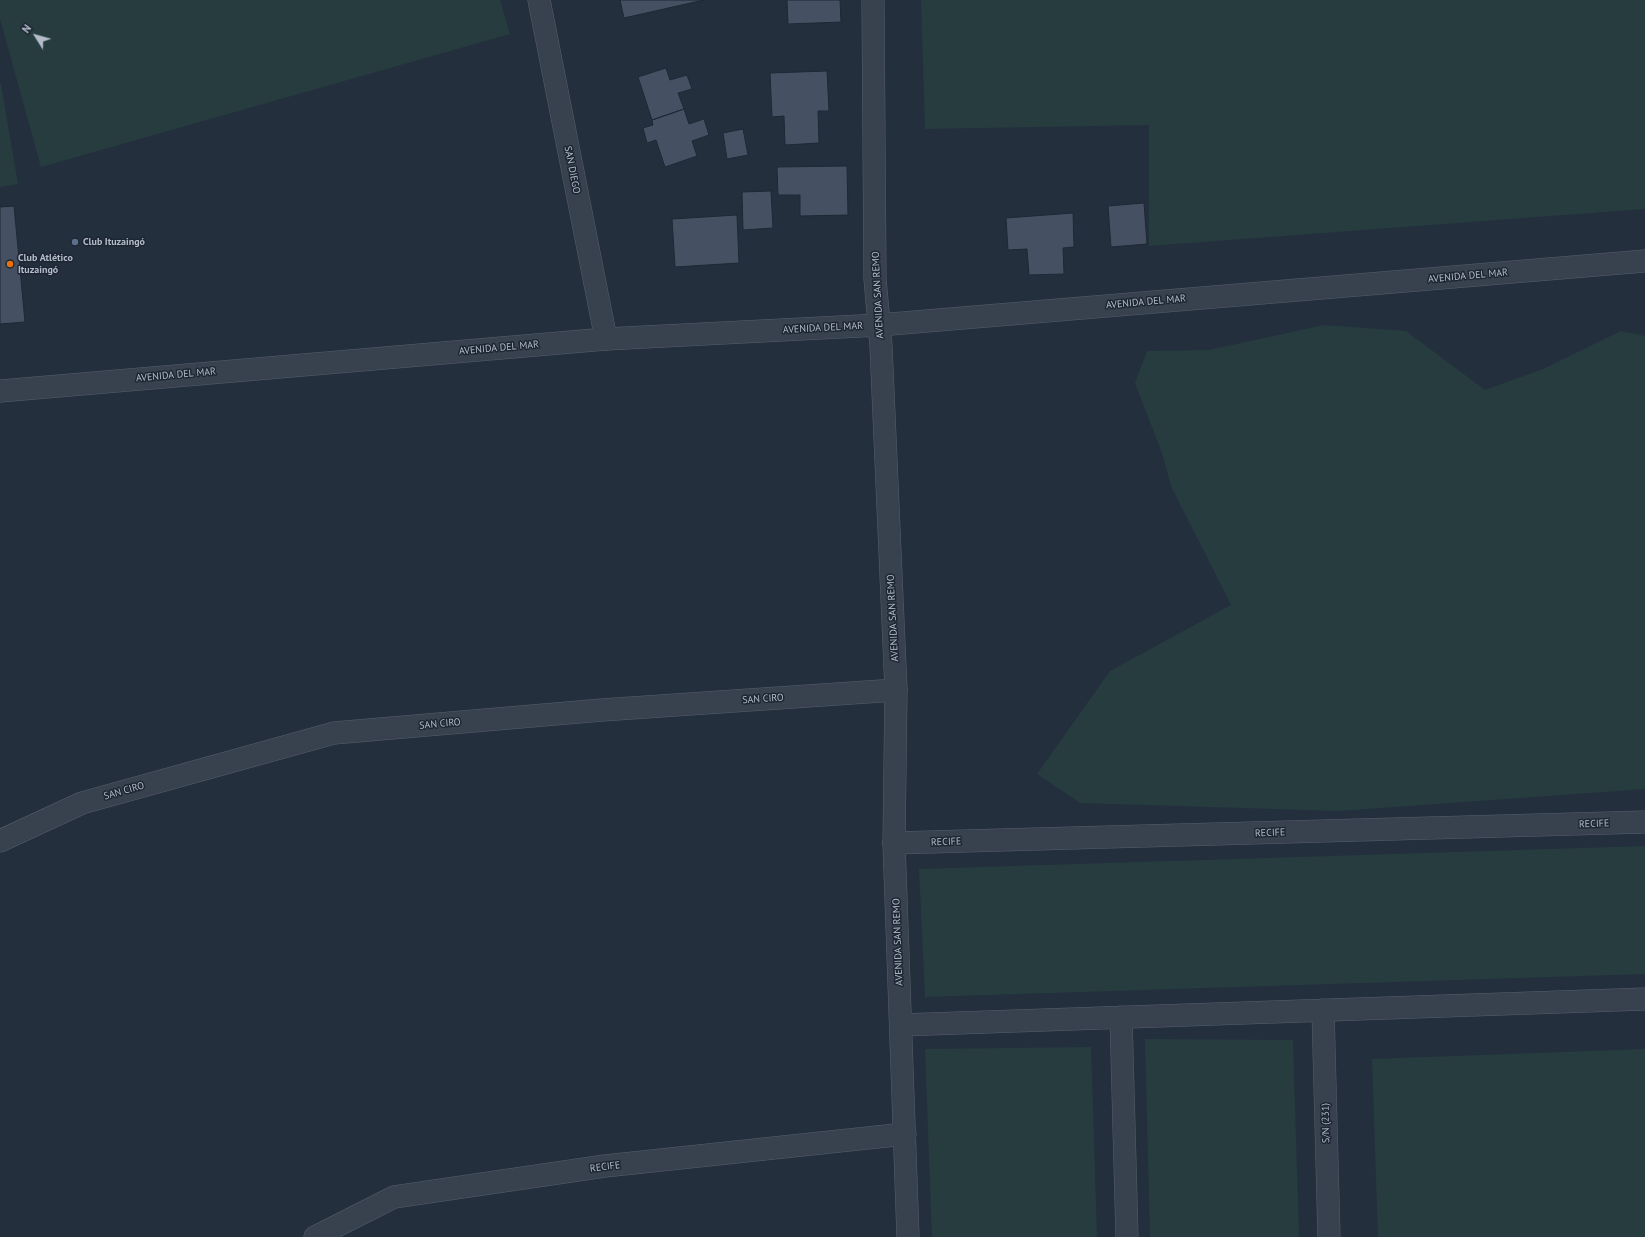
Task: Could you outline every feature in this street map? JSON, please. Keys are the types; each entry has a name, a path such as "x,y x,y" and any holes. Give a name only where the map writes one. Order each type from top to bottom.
{"street":[{"name":"SAN DIEGO","path":"539,0 606,339"},
{"name":"AVENIDA SAN REMO","path":"872,0 875,258 896,690 894,843 908,1237"},
{"name":"AVENIDA DEL MAR","path":"0,391 606,339 879,325 1645,261"},
{"name":"SAN CIRO","path":"0,841 82,803 334,733 594,711 896,690"},
{"name":"RECIFE","path":"894,843 1645,822"},
{"path":"900,1024 1645,999"},
{"name":"S/N (231)","path":"1323,1010 1329,1237"},
{"path":"1121,1017 1127,1237"},
{"name":"RECIFE","path":"315,1237 394,1197 605,1166 905,1134"}],"green space":[{"path":"0,0 500,0 510,34 41,167 0,19"},
{"path":"921,0 1645,0 1645,209 1149,246 1149,125 925,129"},
{"path":"0,84 18,184 0,187"},
{"path":"1324,325 1406,331 1485,390 1543,369 1621,331 1645,336 1645,789 1339,811 1080,803 1037,774 1110,671 1231,605 1171,486 1162,453 1135,383 1147,351 1209,350"},
{"path":"1645,846 1645,974 925,997 919,869"},
{"path":"1145,1039 1293,1040 1299,1237 1150,1237"},
{"path":"1091,1047 1097,1237 932,1237 925,1049"},
{"path":"1645,1049 1645,1237 1378,1237 1372,1059"}],"building":[{"path":"620,0 704,0 624,18"},
{"path":"787,0 840,0 841,22 788,24"},
{"path":"666,68 670,80 687,75 692,89 678,93 684,109 652,120 638,77"},
{"path":"827,71 829,111 818,111 819,143 785,145 784,116 772,117 770,73"},
{"path":"684,109 689,124 704,119 709,135 692,141 697,156 665,167 656,140 647,143 643,128 653,125 652,120"},
{"path":"743,129 748,155 727,159 723,133"},
{"path":"847,166 848,215 800,216 800,195 778,195 777,167"},
{"path":"771,191 773,228 743,230 742,192"},
{"path":"1144,203 1147,244 1111,247 1108,206"},
{"name":"Club Atlético Ituzaingó","path":"14,206 25,322 0,324 0,207"},
{"path":"1073,213 1074,247 1063,248 1064,274 1029,275 1027,249 1008,250 1006,218"},
{"path":"737,215 739,263 675,267 672,219"}],"place":[{"name":"Club Ituzaingó","path":"75,242"},
{"name":"Club Atlético Ituzaingó","path":"10,264"}]}
